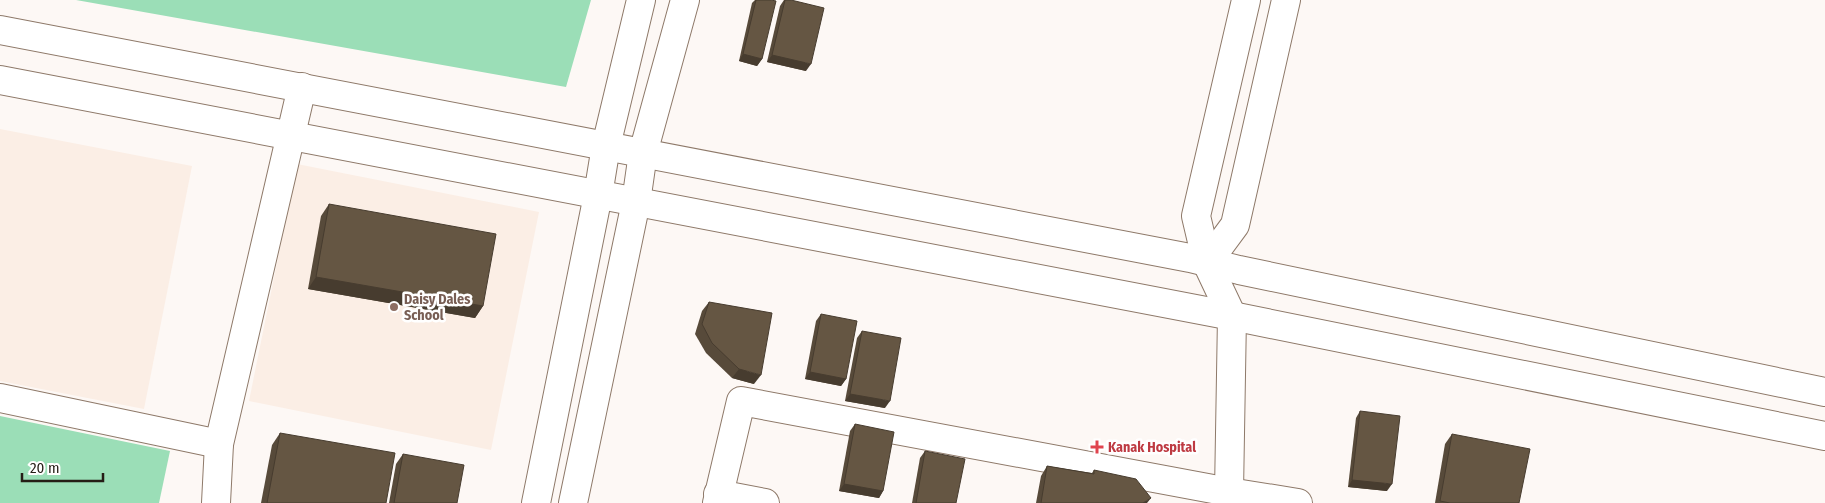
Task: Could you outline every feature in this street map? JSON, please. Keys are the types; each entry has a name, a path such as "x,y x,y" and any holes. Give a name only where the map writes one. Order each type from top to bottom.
{"street":[{"path":"536,503 598,195 606,146 641,0"},
{"path":"573,503 636,202 643,153 685,0"},
{"path":"1228,498 1232,316 1208,262 1196,216 1246,0"},
{"path":"1208,262 1235,225 1286,0"},
{"path":"0,30 1190,258 1825,392"},
{"path":"0,80 1232,316 1825,436"},
{"path":"216,503 219,444 302,88"},
{"path":"0,398 219,444"},
{"path":"765,503 718,499 741,401 1228,498 1298,503"}],"shaded area":[{"path":"0,129 192,166 144,409 0,381"},
{"name":"Daisy Dales School","path":"297,164 539,212 491,450 249,401"}],"green space":[{"path":"76,0 591,0 566,87"},
{"path":"0,416 170,451 159,503 0,503"}],"building":[{"path":"756,0 776,1 762,59 743,54"},
{"path":"785,0 824,8 811,64 772,55"},
{"path":"329,204 496,234 483,306 316,277"},
{"path":"709,302 772,313 761,375 739,369 712,343 702,324"},
{"path":"821,314 857,321 846,379 810,372"},
{"path":"862,331 901,338 890,401 850,394"},
{"path":"1360,411 1400,416 1392,484 1352,480"},
{"path":"855,424 894,432 883,491 844,484"},
{"path":"280,433 395,453 386,503 267,503"},
{"path":"1452,434 1530,449 1519,503 1450,503 1440,501"},
{"path":"925,451 965,459 956,503 916,503"},
{"path":"403,454 464,465 457,503 394,503"},
{"path":"1047,466 1094,474 1094,470 1136,479 1151,498 1143,503 1041,503"}],"place":[{"name":"Daisy Dales School","path":"394,307"},
{"name":"Kanak Hospital","path":"1097,447"}]}
